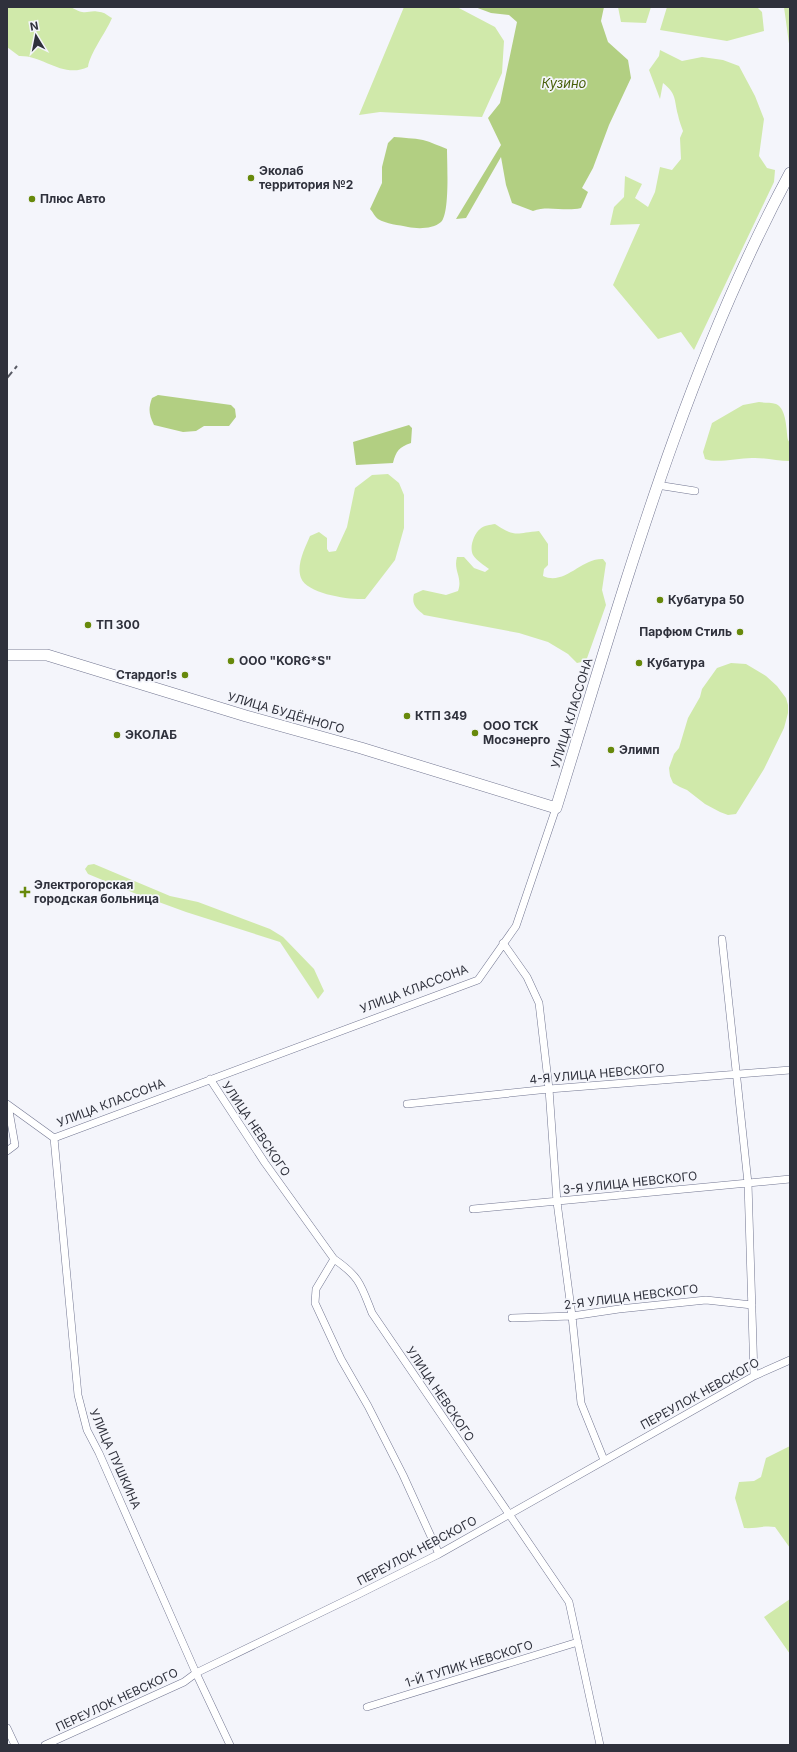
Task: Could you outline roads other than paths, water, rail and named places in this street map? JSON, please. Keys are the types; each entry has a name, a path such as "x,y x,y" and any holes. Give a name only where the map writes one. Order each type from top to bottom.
{"street":[{"name":"УЛИЦА КЛАССОНА","path":"7,1104 54,1138 478,980 516,926 556,808 657,485 707,350 769,212 790,173"},
{"path":"657,485 695,491"},
{"name":"УЛИЦА БУДЁННОГО","path":"7,655 47,655 246,716 361,748 556,808"},
{"path":"722,940 748,1183 754,1376"},
{"path":"504,943 527,977 538,1003 549,1089 557,1202 572,1316 581,1403 604,1460"},
{"name":"4-Я УЛИЦА НЕВСКОГО","path":"407,1104 549,1089 790,1070"},
{"name":"УЛИЦА НЕВСКОГО","path":"210,1079 265,1163 334,1259 349,1270 360,1283 372,1313 569,1602 600,1745"},
{"name":"УЛИЦА КЛАССОНА","path":"7,1104 15,1145 7,1151"},
{"name":"УЛИЦА ПУШКИНА","path":"54,1138 78,1395 81,1413 87,1430 100,1453 126,1511 196,1673 230,1745"},
{"name":"3-Я УЛИЦА НЕВСКОГО","path":"473,1209 790,1179"},
{"path":"334,1259 316,1289 315,1303 341,1359 368,1406 406,1482 439,1554"},
{"name":"2-Я УЛИЦА НЕВСКОГО","path":"512,1318 572,1316 619,1309 706,1300 752,1305"},
{"name":"ПЕРЕУЛОК НЕВСКОГО","path":"45,1745 184,1682 196,1673 357,1596 439,1554 754,1376 790,1360"},
{"name":"1-Й ТУПИК НЕВСКОГО","path":"367,1707 578,1642"},
{"path":"7,1728 15,1745"}],"water":[{"name":"Кузино","path":"475,7 604,7 601,21 608,42 628,60 631,78 609,125 593,168 582,188 588,192 581,208 539,209 533,211 512,203 506,185 501,157 466,218 456,219 501,145 488,118 500,103 517,22 509,15 491,13"},
{"path":"394,137 423,140 447,149 446,209 441,222 434,226 412,228 385,222 378,219 370,209 382,183 382,167 388,143"},
{"path":"158,395 231,405 235,409 236,417 229,426 204,426 196,431 183,432 154,425 150,415 150,405 152,398"},
{"path":"409,425 412,428 411,443 399,450 395,455 393,463 356,465 353,442"}],"railway":[{"path":"7,378 17,366"}],"place":[{"name":"Эколаб территория №2","path":"251,178"},
{"name":"Плюс Авто","path":"32,199"},
{"name":"Кубатура 50","path":"660,600"},
{"name":"ТП 300","path":"88,625"},
{"name":"Парфюм Стиль","path":"740,632"},
{"name":"ООО \"KORG*S\"","path":"231,661"},
{"name":"Кубатура","path":"639,663"},
{"name":"Стардог!s","path":"185,675"},
{"name":"КТП 349","path":"407,716"},
{"name":"ООО ТСК Мосэнерго","path":"475,733"},
{"name":"ЭКОЛАБ","path":"117,735"},
{"name":"Элимп","path":"611,750"},
{"name":"Электрогорская городская больница","path":"25,892"}]}
